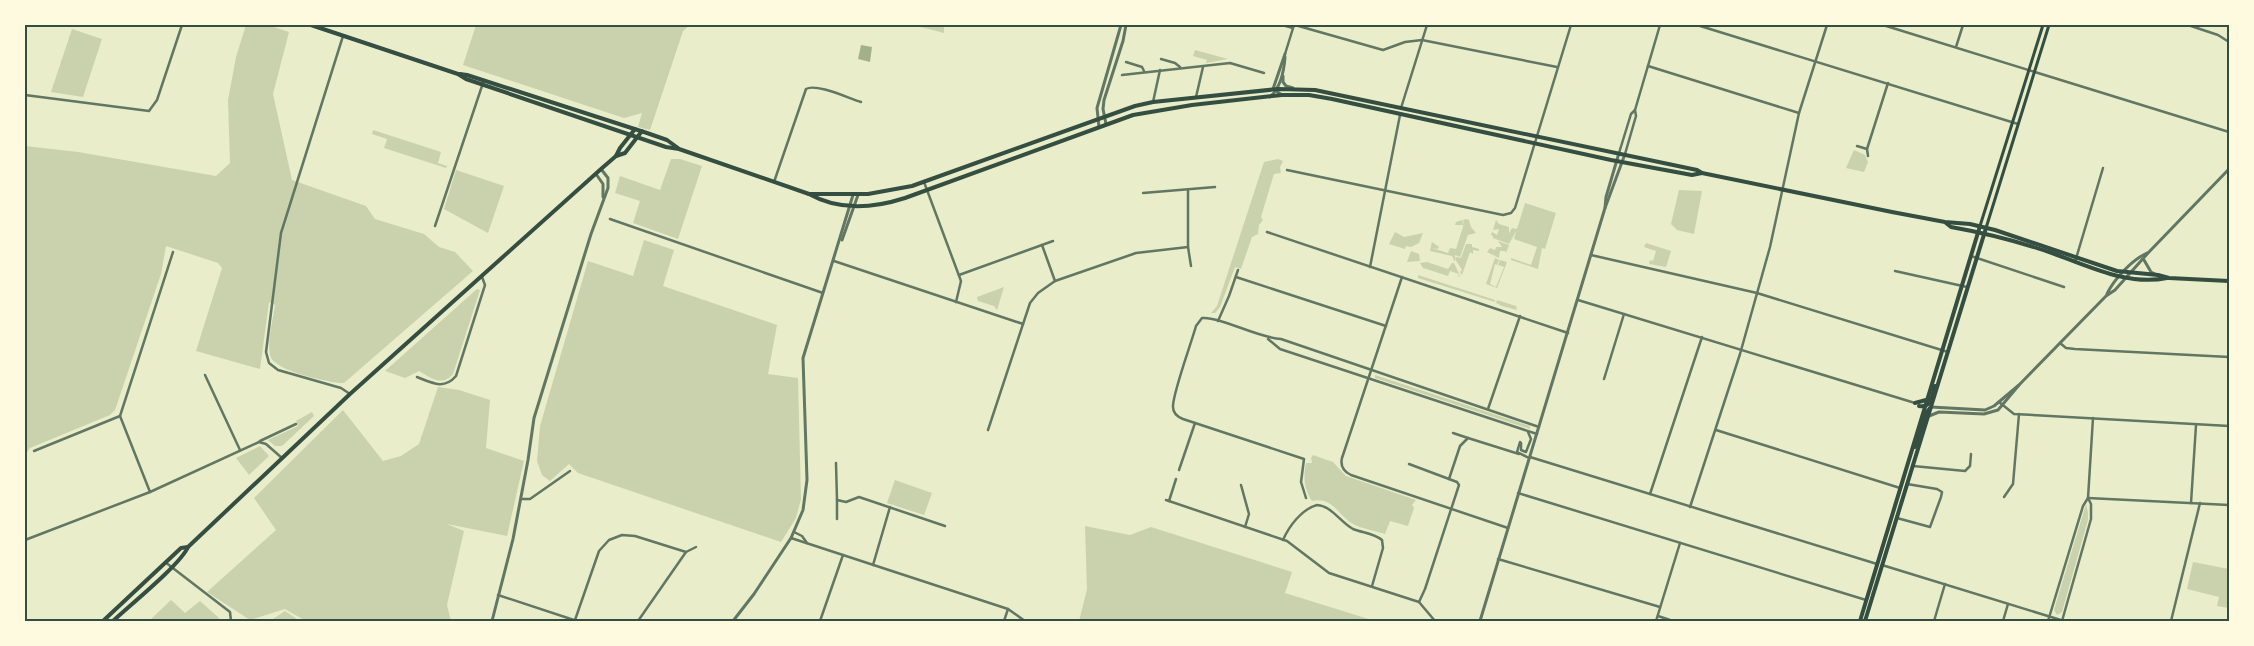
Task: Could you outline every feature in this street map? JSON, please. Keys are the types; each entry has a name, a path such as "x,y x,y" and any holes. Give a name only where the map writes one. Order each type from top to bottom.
{"main road":[{"path":"311,25 458,74 482,85 638,138 666,147 679,148 809,194 822,201 850,206 888,203 1106,124 1157,110 1282,95 1309,94 1400,115 1625,154 1782,190 1945,222 1953,221 1980,226 2076,259 2118,278 2158,280 2169,278"},
{"path":"1865,621 1923,412 1941,375 1965,287 1971,256 2043,25"},
{"path":"1965,287 1977,258 2049,25"},
{"path":"458,74 484,80 642,131 668,140 679,148"},
{"path":"809,194 858,195 892,191 924,182 1104,117 1153,102 1294,88 1315,90 1401,108 1616,161 1692,175 1702,173"},
{"path":"113,621 171,568 186,553 188,547 350,394 616,156 635,129"},
{"path":"616,156 625,153 642,131"},
{"path":"1945,222 1951,227 1978,232 2124,272 2155,274 2169,278 2229,281"},
{"path":"1909,460 1926,413 1929,396 1946,352"},
{"path":"1920,404 1929,396"},
{"path":"1915,403 1927,406"},
{"path":"1920,404 1923,412"},
{"path":"1860,621 1908,484 1929,416 1927,406"},
{"path":"103,621 181,548 188,547"}],"street":[{"path":"25,95 149,111 157,100 182,25"},
{"path":"1098,127 1097,108 1121,25"},
{"path":"1106,124 1104,100 1123,41 1126,25"},
{"path":"1282,25 1294,26 1383,50 1405,42 1422,40 1557,68"},
{"path":"1401,108 1427,25"},
{"path":"1287,170 1508,214 1516,208 1571,25"},
{"path":"1479,621 1605,208 1623,162 1636,116 1635,110 1660,25"},
{"path":"1697,25 2018,124"},
{"path":"1690,507 1716,430 1770,248 1799,113 1827,25"},
{"path":"1883,25 2229,132"},
{"path":"1956,47 1963,25"},
{"path":"2188,25 2218,35 2229,42"},
{"path":"1276,90 1294,26"},
{"path":"343,36 281,232 266,352 269,363 278,370 341,388 350,394"},
{"path":"1285,54 1283,82 1286,86 1294,88"},
{"path":"1161,59 1175,63 1182,68"},
{"path":"1126,62 1142,67 1144,72"},
{"path":"1122,74 1230,63 1264,73"},
{"path":"1196,97 1203,66"},
{"path":"1648,66 1799,113"},
{"path":"1153,102 1160,70"},
{"path":"1270,97 1276,90 1284,73"},
{"path":"435,226 484,80"},
{"path":"1868,156 1867,149 1888,83"},
{"path":"774,182 806,89 818,87 861,102"},
{"path":"1276,90 1282,95"},
{"path":"1605,208 1606,196 1618,153 1631,114 1635,110"},
{"path":"1370,267 1400,115"},
{"path":"1857,146 1867,149"},
{"path":"2076,259 2103,168"},
{"path":"492,621 521,499 536,410 603,198 607,192 609,181 602,169"},
{"path":"1927,406 1985,410 1994,406 2019,385 2106,296 2115,290 2229,169"},
{"path":"596,174 603,184 603,198"},
{"path":"924,182 959,275 961,288 956,302"},
{"path":"1143,193 1215,187"},
{"path":"1188,190 1190,266"},
{"path":"733,621 754,594 791,538 803,510 806,488 803,358 853,195"},
{"path":"839,245 858,195"},
{"path":"610,219 823,293"},
{"path":"1267,232 1568,332"},
{"path":"959,275 1053,241"},
{"path":"1042,245 1055,281"},
{"path":"988,430 1030,303 1038,294 1055,281 1136,253 1188,247"},
{"path":"150,492 120,416 173,252"},
{"path":"2106,296 2110,287 2139,256 2148,253"},
{"path":"1591,255 1757,293 1946,352"},
{"path":"1971,256 2064,286"},
{"path":"2144,260 2151,272 2155,274"},
{"path":"834,261 1023,324"},
{"path":"1218,321 1238,270"},
{"path":"1895,271 1965,287"},
{"path":"417,378 442,384 450,382 456,376 485,284 481,276"},
{"path":"1236,277 1386,326"},
{"path":"1402,277 1342,458 1343,469 1351,474 1508,528"},
{"path":"1578,300 1915,403"},
{"path":"1604,379 1624,314"},
{"path":"1488,410 1520,316"},
{"path":"1306,498 1300,482 1304,459 1178,417 1173,406 1196,326 1202,318 1218,321 1267,338 1281,339 1539,427"},
{"path":"1650,494 1702,337"},
{"path":"1267,338 1280,349 1536,434"},
{"path":"2060,343 2066,348 2075,349 2229,357"},
{"path":"205,375 240,450"},
{"path":"1929,416 1944,412 1988,414 1998,410 2019,385"},
{"path":"1999,402 2011,413 2018,414 2229,426"},
{"path":"2004,497 2013,484 2018,414"},
{"path":"34,451 120,416"},
{"path":"2048,621 2083,506 2088,498 2093,418"},
{"path":"1179,470 1195,423"},
{"path":"25,540 150,492 296,424"},
{"path":"2191,503 2196,424"},
{"path":"1716,430 1906,490"},
{"path":"1524,452 1531,439 1528,432"},
{"path":"1453,433 2063,621 2091,518 2091,504 2088,498"},
{"path":"1450,478 1460,446 1463,440 1468,438"},
{"path":"259,442 266,444 282,458"},
{"path":"1518,452 1520,442 1521,450 1530,456"},
{"path":"1518,452 1524,452"},
{"path":"1913,466 1965,472 1970,466 1971,454"},
{"path":"836,463 837,519"},
{"path":"1409,464 1450,478 1459,485 1419,602"},
{"path":"521,499 530,499 570,471"},
{"path":"1176,479 1168,500 1283,540 1300,550 1329,573 1419,602 1435,621"},
{"path":"1897,518 1930,527 1938,506 1941,490 1908,484"},
{"path":"1241,485 1249,512 1245,527"},
{"path":"1518,494 1871,602"},
{"path":"837,500 846,502 859,497 946,526"},
{"path":"2088,498 2229,505"},
{"path":"2171,621 2200,503"},
{"path":"1283,540 1289,528 1312,506 1322,505 1353,529 1378,537 1384,544 1372,586"},
{"path":"872,565 890,507"},
{"path":"794,532 807,543"},
{"path":"498,595 576,621 599,550 608,540 622,535 635,536 686,552"},
{"path":"791,538 798,542 807,543 1008,609 1025,621"},
{"path":"1656,621 1680,543"},
{"path":"638,621 686,552 696,548"},
{"path":"820,621 843,555"},
{"path":"1498,559 1660,608"},
{"path":"166,562 171,568 230,612 231,621"},
{"path":"1934,621 1945,584"},
{"path":"2003,621 2008,604"},
{"path":"1004,621 1008,609"},
{"path":"1658,616 1673,621"}],"shaded area":[{"path":"246,25 268,25 289,32 273,94 292,180 366,206 375,219 424,234 439,247 455,252 473,271 344,383 339,383 300,374 273,361 270,355 269,343 275,305 269,302 260,369 196,351 222,268 218,263 166,246 161,274 115,410 110,415 30,448 25,455 25,146 78,152 216,176 230,163 228,100 236,57"},
{"path":"476,25 690,25 683,31 650,130 638,127 642,113 624,118 463,65"},
{"path":"913,25 944,25 944,33"},
{"path":"72,29 102,39 83,97 51,92"},
{"path":"861,45 872,47 870,62 858,59"},
{"path":"1195,50 1228,59 1206,63 1207,60 1193,56"},
{"path":"373,130 441,152 438,163 447,166 446,168 384,148 387,139 372,134"},
{"path":"1854,150 1865,155 1868,162 1864,172 1846,168"},
{"path":"671,159 680,159 702,166 678,239 633,223 640,201 615,193 620,176 660,190"},
{"path":"1278,159 1283,161 1280,167 1281,173 1274,174 1258,234 1252,237 1241,269 1235,267 1220,307 1215,313 1211,313 1217,306 1264,162"},
{"path":"456,170 504,186 488,233 444,209"},
{"path":"1679,190 1702,191 1694,234 1677,230 1671,224"},
{"path":"1525,203 1556,213 1545,249 1542,248 1538,269 1511,260 1511,258 1531,265 1537,247 1514,239 1516,231 1509,244 1493,238 1491,235 1492,232 1497,235 1499,229 1493,230 1496,220 1499,224 1509,227 1509,233 1512,228 1517,229"},
{"path":"1462,220 1464,226 1463,220 1469,220 1471,227 1476,233 1468,235 1460,257 1455,255 1455,262 1452,256 1430,251 1432,242 1439,247 1438,249 1432,248 1448,253 1450,248 1456,249 1463,225 1455,225 1456,222"},
{"path":"1395,232 1404,237 1423,233 1419,243 1411,247 1406,246 1405,249 1389,244"},
{"path":"644,240 674,250 663,286 777,325 768,374 798,378 801,499 796,518 781,542 578,473 569,464 550,481 542,475 537,461 540,426 588,261 633,276"},
{"path":"1498,241 1509,245 1506,253 1505,251 1500,251 1499,258 1487,252 1490,248 1495,250 1496,247 1502,247"},
{"path":"1646,243 1671,251 1666,267 1649,264 1650,260 1653,261 1656,251 1644,247"},
{"path":"1466,244 1472,244 1472,247 1479,249 1479,251 1473,250 1473,254 1470,252 1462,275 1460,272 1462,270 1455,259 1456,257 1461,258"},
{"path":"1411,251 1419,254 1420,261 1407,262"},
{"path":"1495,258 1499,260 1497,265 1495,264 1490,284 1496,287 1504,267 1498,265 1500,260 1507,262 1497,288 1486,284"},
{"path":"1427,262 1448,269 1454,263 1460,276 1458,277 1459,274 1450,271 1448,276 1423,268 1420,263"},
{"path":"1418,275 1495,300 1495,302 1418,278"},
{"path":"1004,287 997,310 994,306 978,301 977,297"},
{"path":"477,289 480,290 453,374 449,378 441,381 436,380 419,371 405,378 385,371"},
{"path":"1497,300 1516,306 1517,310 1496,303"},
{"path":"1375,375 1530,426 1530,429 1375,378"},
{"path":"438,387 459,390 490,400 486,448 524,461 507,536 447,524 464,531 447,605 451,621 306,621 285,609 250,620 207,592 276,530 254,498 343,410 383,461 401,456 419,444"},
{"path":"312,412 314,416 282,446 275,446 268,440 298,426 296,421"},
{"path":"260,446 269,456 249,475 236,458"},
{"path":"1313,455 1333,462 1346,476 1416,500 1412,505 1414,508 1408,526 1390,521 1385,534 1355,525 1331,504 1319,500 1312,501 1307,492 1305,473 1306,463 1312,463 1311,458"},
{"path":"895,480 932,493 924,515 887,503"},
{"path":"2086,504 2088,520 2062,612 2057,615 2054,610"},
{"path":"1085,526 1130,535 1151,527 1292,572 1285,593 1375,621 1079,621 1087,589"},
{"path":"2193,562 2229,569 2229,608 2217,606 2219,597 2187,589"},
{"path":"171,600 185,613 200,601 219,618 219,621 149,621"},
{"path":"285,611 300,621 270,621"}]}
